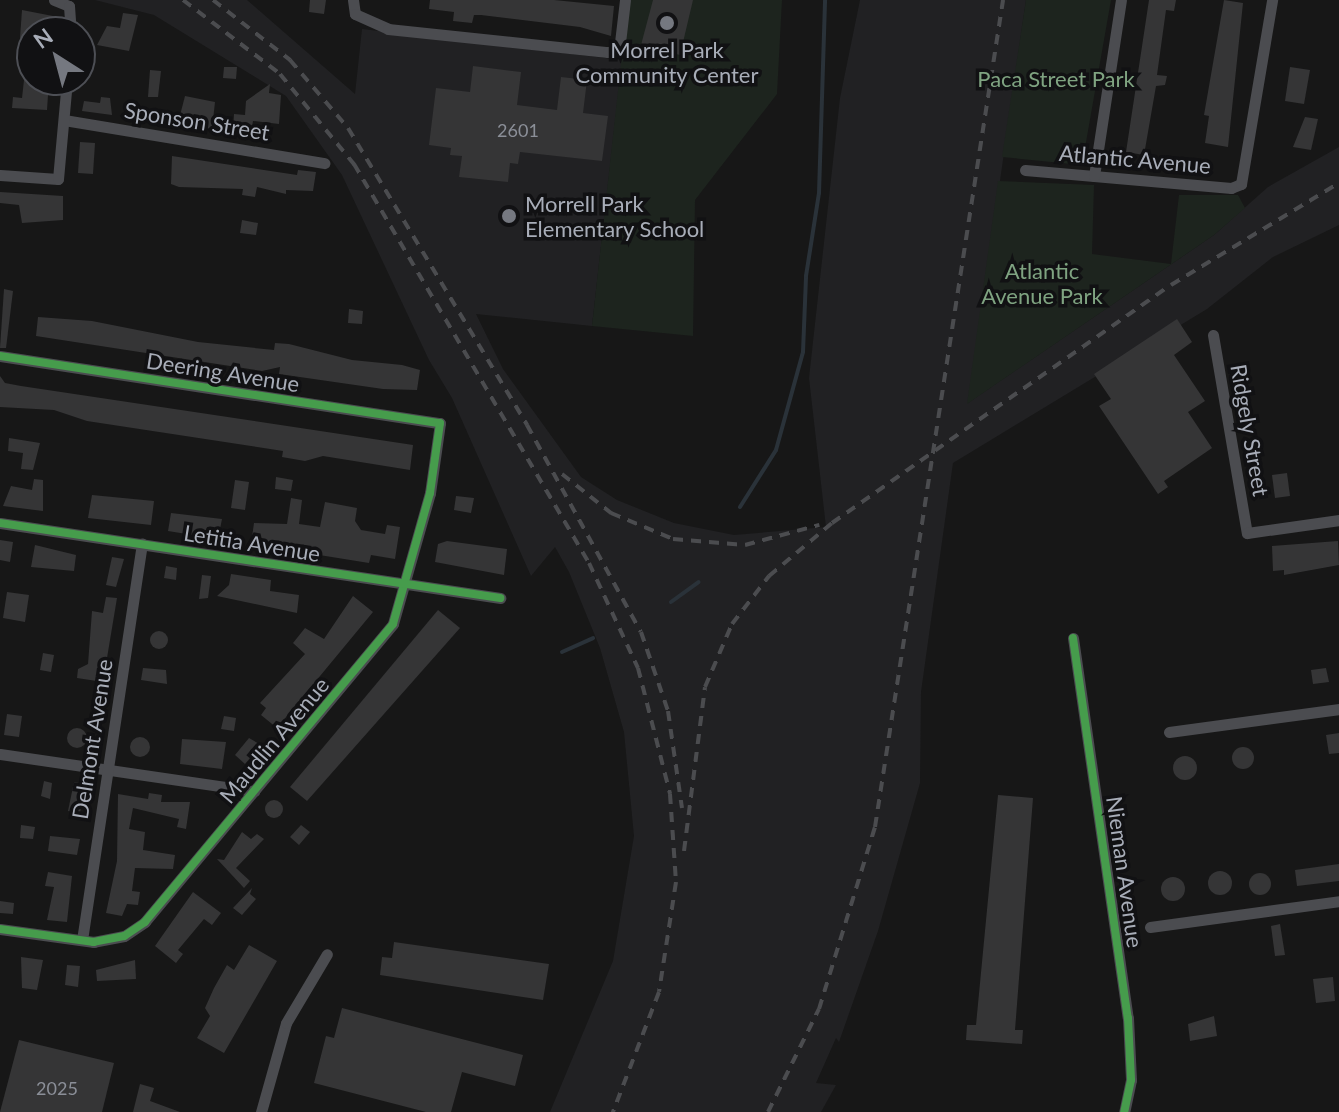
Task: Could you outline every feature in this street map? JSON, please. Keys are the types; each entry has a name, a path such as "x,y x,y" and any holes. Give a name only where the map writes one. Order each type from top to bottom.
{"street":[{"path":"54,0 69,6 70,16"},
{"path":"353,0 355,14 388,29 608,52 619,51 625,0"},
{"path":"1094,176 1121,0"},
{"name":"Atlantic Avenue","path":"1025,170 1231,188 1241,184 1272,0"},
{"path":"0,175 58,179 66,96"},
{"name":"Sponson Street","path":"64,120 324,163"},
{"name":"Ridgely Street","path":"1213,335 1247,533 1339,520"},
{"name":"Deering Avenue","path":"0,356 440,423"},
{"name":"Maudlin Avenue","path":"0,929 82,940 124,936 145,922 385,635 407,584 430,493 440,423"},
{"name":"Letitia Avenue","path":"0,523 500,598"},
{"name":"Delmont Avenue","path":"82,940 142,544"},
{"name":"Nieman Avenue","path":"1073,638 1128,1018 1131,1080 1124,1112"},
{"path":"1169,732 1339,709"},
{"path":"0,754 254,791"},
{"path":"1150,927 1339,901"},
{"path":"261,1112 286,1023 327,954"}],"shaded area":[{"path":"95,0 247,0 355,94 362,29 622,60 592,326 476,314 503,369 581,477 617,500 674,523 734,535 826,527 809,378 840,98 860,0 1026,0 968,403 1214,235 1268,187 1339,147 1339,225 1273,257 1207,309 953,463 921,692 920,783 878,931 839,1042 836,1038 816,1083 836,1085 821,1112 550,1112 613,961 634,836 624,732 600,648 569,572 555,547 531,576 452,398 429,360 342,175 286,96 154,15"}],"green space":[{"path":"628,0 782,0 777,94 695,200 693,336 592,326"},
{"name":"Paca Street Park","path":"1026,0 1111,0 1082,165 1002,157"},
{"name":"Atlantic Avenue Park","path":"998,181 1094,185 1092,254 1171,264 1179,195 1238,195 1245,208 1214,235 967,404"}],"building":[{"path":"310,0 326,0 324,14 309,12"},
{"path":"430,0 554,0 614,6 611,36 580,27 481,15 474,15 472,23 453,21 454,12 429,9"},
{"name":"Morrel Park Community Center","path":"653,0 693,0 680,55 641,45"},
{"path":"1149,0 1176,0 1174,11 1166,10 1157,75 1167,76 1165,85 1156,86 1144,155 1126,152"},
{"path":"1224,0 1243,3 1228,147 1205,143 1209,116 1204,115"},
{"path":"22,10 53,16 22,16"},
{"path":"123,13 138,15 129,51 97,45 107,26 120,28"},
{"path":"473,66 521,72 517,105 557,110 561,77 587,80 583,113 608,116 602,161 520,152 518,164 510,163 508,182 459,177 462,156 450,155 451,148 429,145 436,88 470,92"},
{"path":"224,67 237,67 236,79 223,78"},
{"path":"1290,67 1310,70 1304,104 1285,101"},
{"path":"150,70 161,71 158,97 148,97"},
{"path":"270,84 269,93 281,95 279,124 253,121 251,133 233,132 234,114 245,115 246,101"},
{"path":"48,96 47,110 12,108 13,97"},
{"path":"185,96 215,102 212,129 178,123"},
{"path":"101,97 110,98 112,115 82,111 84,101 100,103"},
{"path":"1305,117 1318,119 1311,150 1293,147"},
{"path":"80,142 95,143 93,174 78,173"},
{"path":"172,156 297,175 298,170 316,172 313,191 286,190 286,194 257,187 255,197 242,195 243,189 179,187 171,184"},
{"path":"0,192 63,196 63,220 22,223 19,205 0,203"},
{"path":"242,220 258,223 256,235 240,233"},
{"path":"4,289 13,291 6,348 0,348"},
{"path":"349,309 363,311 362,324 348,323"},
{"path":"38,317 92,321 198,342 274,350 275,343 289,344 352,360 402,365 420,370 417,390 383,389 279,374 280,367 262,371 36,336"},
{"path":"1177,319 1192,342 1174,355 1205,401 1188,412 1212,448 1164,481 1168,487 1158,494 1099,406 1111,399 1094,374"},
{"path":"0,376 5,383 21,386 413,445 410,470 323,456 305,461 282,457 283,451 87,421 54,410 0,407"},
{"path":"9,438 40,443 33,470 21,469 23,453 8,451"},
{"path":"1287,473 1290,496 1275,498 1272,475"},
{"path":"276,477 293,480 291,491 275,489"},
{"path":"34,479 43,480 43,511 3,506 11,486 32,490"},
{"path":"235,480 249,482 245,510 231,508"},
{"path":"92,495 154,501 151,525 88,518"},
{"path":"456,496 474,498 471,513 454,510"},
{"path":"291,498 302,500 299,524 320,527 325,502 357,508 355,521 361,530 385,534 387,525 400,527 395,559 371,555 369,563 251,544 254,523 287,524"},
{"path":"171,513 222,519 220,529 207,527 205,537 168,531"},
{"path":"0,540 13,542 10,562 0,560"},
{"path":"447,541 507,549 504,575 435,562 438,544"},
{"path":"1338,541 1339,565 1284,575 1284,570 1273,571 1272,546"},
{"path":"35,545 76,555 74,571 31,567"},
{"path":"112,557 124,559 116,587 106,585"},
{"path":"166,566 177,568 176,580 164,578"},
{"path":"231,574 271,580 270,591 299,595 297,613 217,596 229,585"},
{"path":"202,575 211,576 208,598 199,599"},
{"path":"7,592 29,595 25,622 3,618"},
{"path":"353,596 373,612 277,728 261,715 266,708 260,703 305,654 293,643 305,628 324,639"},
{"path":"106,597 117,598 103,682 77,678 78,669 88,664 92,611 103,613"},
{"path":"438,610 460,628 307,801 290,787"},
{"path":"155,631 163,631 168,640 166,647 155,649 150,644 150,636"},
{"path":"43,653 54,655 51,672 40,670"},
{"path":"143,668 166,670 167,684 141,680"},
{"path":"1326,668 1329,682 1313,684 1311,670"},
{"path":"7,714 22,716 19,737 4,735"},
{"path":"224,716 236,718 234,731 221,729"},
{"path":"77,728 84,731 87,738 84,745 77,748 70,745 67,738 70,731"},
{"path":"1339,733 1339,753 1329,754 1326,735"},
{"path":"140,737 147,740 150,747 147,754 140,757 133,754 130,747 133,740"},
{"path":"249,738 261,745 245,764 235,755"},
{"path":"182,739 226,742 222,769 180,764"},
{"path":"1243,747 1251,750 1254,758 1251,766 1243,769 1235,766 1232,758 1235,750"},
{"path":"1185,756 1193,760 1197,768 1193,776 1185,780 1177,776 1173,768 1177,760"},
{"path":"44,781 52,783 50,799 41,796"},
{"path":"74,782 85,784 80,813 68,811"},
{"path":"149,793 162,795 161,802 190,802 186,829 177,827 179,819 133,808 129,829 145,832 143,850 175,855 173,869 135,868 132,891 140,892 138,905 127,904 122,916 106,913 117,861 118,794 148,799"},
{"path":"998,795 1033,798 1015,1030 1023,1030 1022,1044 966,1040 967,1025 976,1025"},
{"path":"274,800 283,809 274,818 265,809"},
{"path":"21,825 35,827 33,839 20,838"},
{"path":"301,825 310,832 299,845 290,837"},
{"path":"242,832 251,839 257,834 264,839 236,868 250,881 244,888 217,859 224,860"},
{"path":"50,836 80,839 77,855 48,851"},
{"path":"1339,864 1339,881 1297,886 1295,870"},
{"path":"1220,871 1228,875 1232,883 1228,891 1220,895 1212,891 1208,883 1212,875"},
{"path":"48,872 72,876 67,922 47,920 54,887 45,886"},
{"path":"1260,873 1268,876 1271,884 1268,892 1260,895 1252,892 1249,884 1252,876"},
{"path":"1173,877 1181,881 1185,889 1181,897 1173,901 1165,897 1161,889 1165,881"},
{"path":"252,888 250,894 256,899 242,915 233,908"},
{"path":"193,892 221,913 212,925 204,919 178,950 183,954 176,963 155,946"},
{"path":"0,901 14,903 13,914 0,913"},
{"path":"1280,924 1285,955 1275,956 1271,926"},
{"path":"394,942 549,964 543,1000 380,975 382,957 392,958"},
{"path":"249,945 277,961 224,1053 197,1038 210,1016 205,1008 214,988 227,965 234,970"},
{"path":"21,957 43,960 37,990 22,988"},
{"path":"135,960 136,979 97,981 96,970"},
{"path":"67,965 80,966 78,987 65,985"},
{"path":"1333,977 1335,1001 1316,1003 1313,979"},
{"path":"342,1008 523,1055 515,1086 462,1072 451,1112 426,1112 314,1083 326,1036 334,1038"},
{"path":"1214,1016 1217,1036 1190,1041 1188,1024"},
{"path":"19,1040 114,1063 102,1112 0,1112"},
{"path":"140,1084 154,1088 150,1101 180,1112 133,1112"}],"waterway":[{"path":"740,507 776,450 803,352 806,276 819,193 825,0"},
{"path":"671,602 699,582"},
{"path":"562,652 593,638"}],"railway":[{"path":"183,0 280,74 354,164 589,563 638,668 670,794 676,882 659,992 613,1112"},
{"path":"213,0 290,60 348,128 527,425 641,632 668,711 682,808"},
{"path":"768,1112 819,1009 875,827 1003,0"},
{"path":"684,851 705,687 732,624 769,576 832,523 1171,285 1339,183"},
{"path":"562,474 611,513 673,539 745,545 819,525"}],"cycle path":[{"path":"0,356 440,423 430,493 393,624 145,922 124,936 94,942 0,929"},
{"path":"0,523 500,598"},
{"path":"1073,638 1128,1018 1131,1080 1124,1112"}],"place":[{"name":"Morrel Park Community Center","path":"667,23"},
{"name":"Morrell Park Elementary School","path":"509,216"}]}
